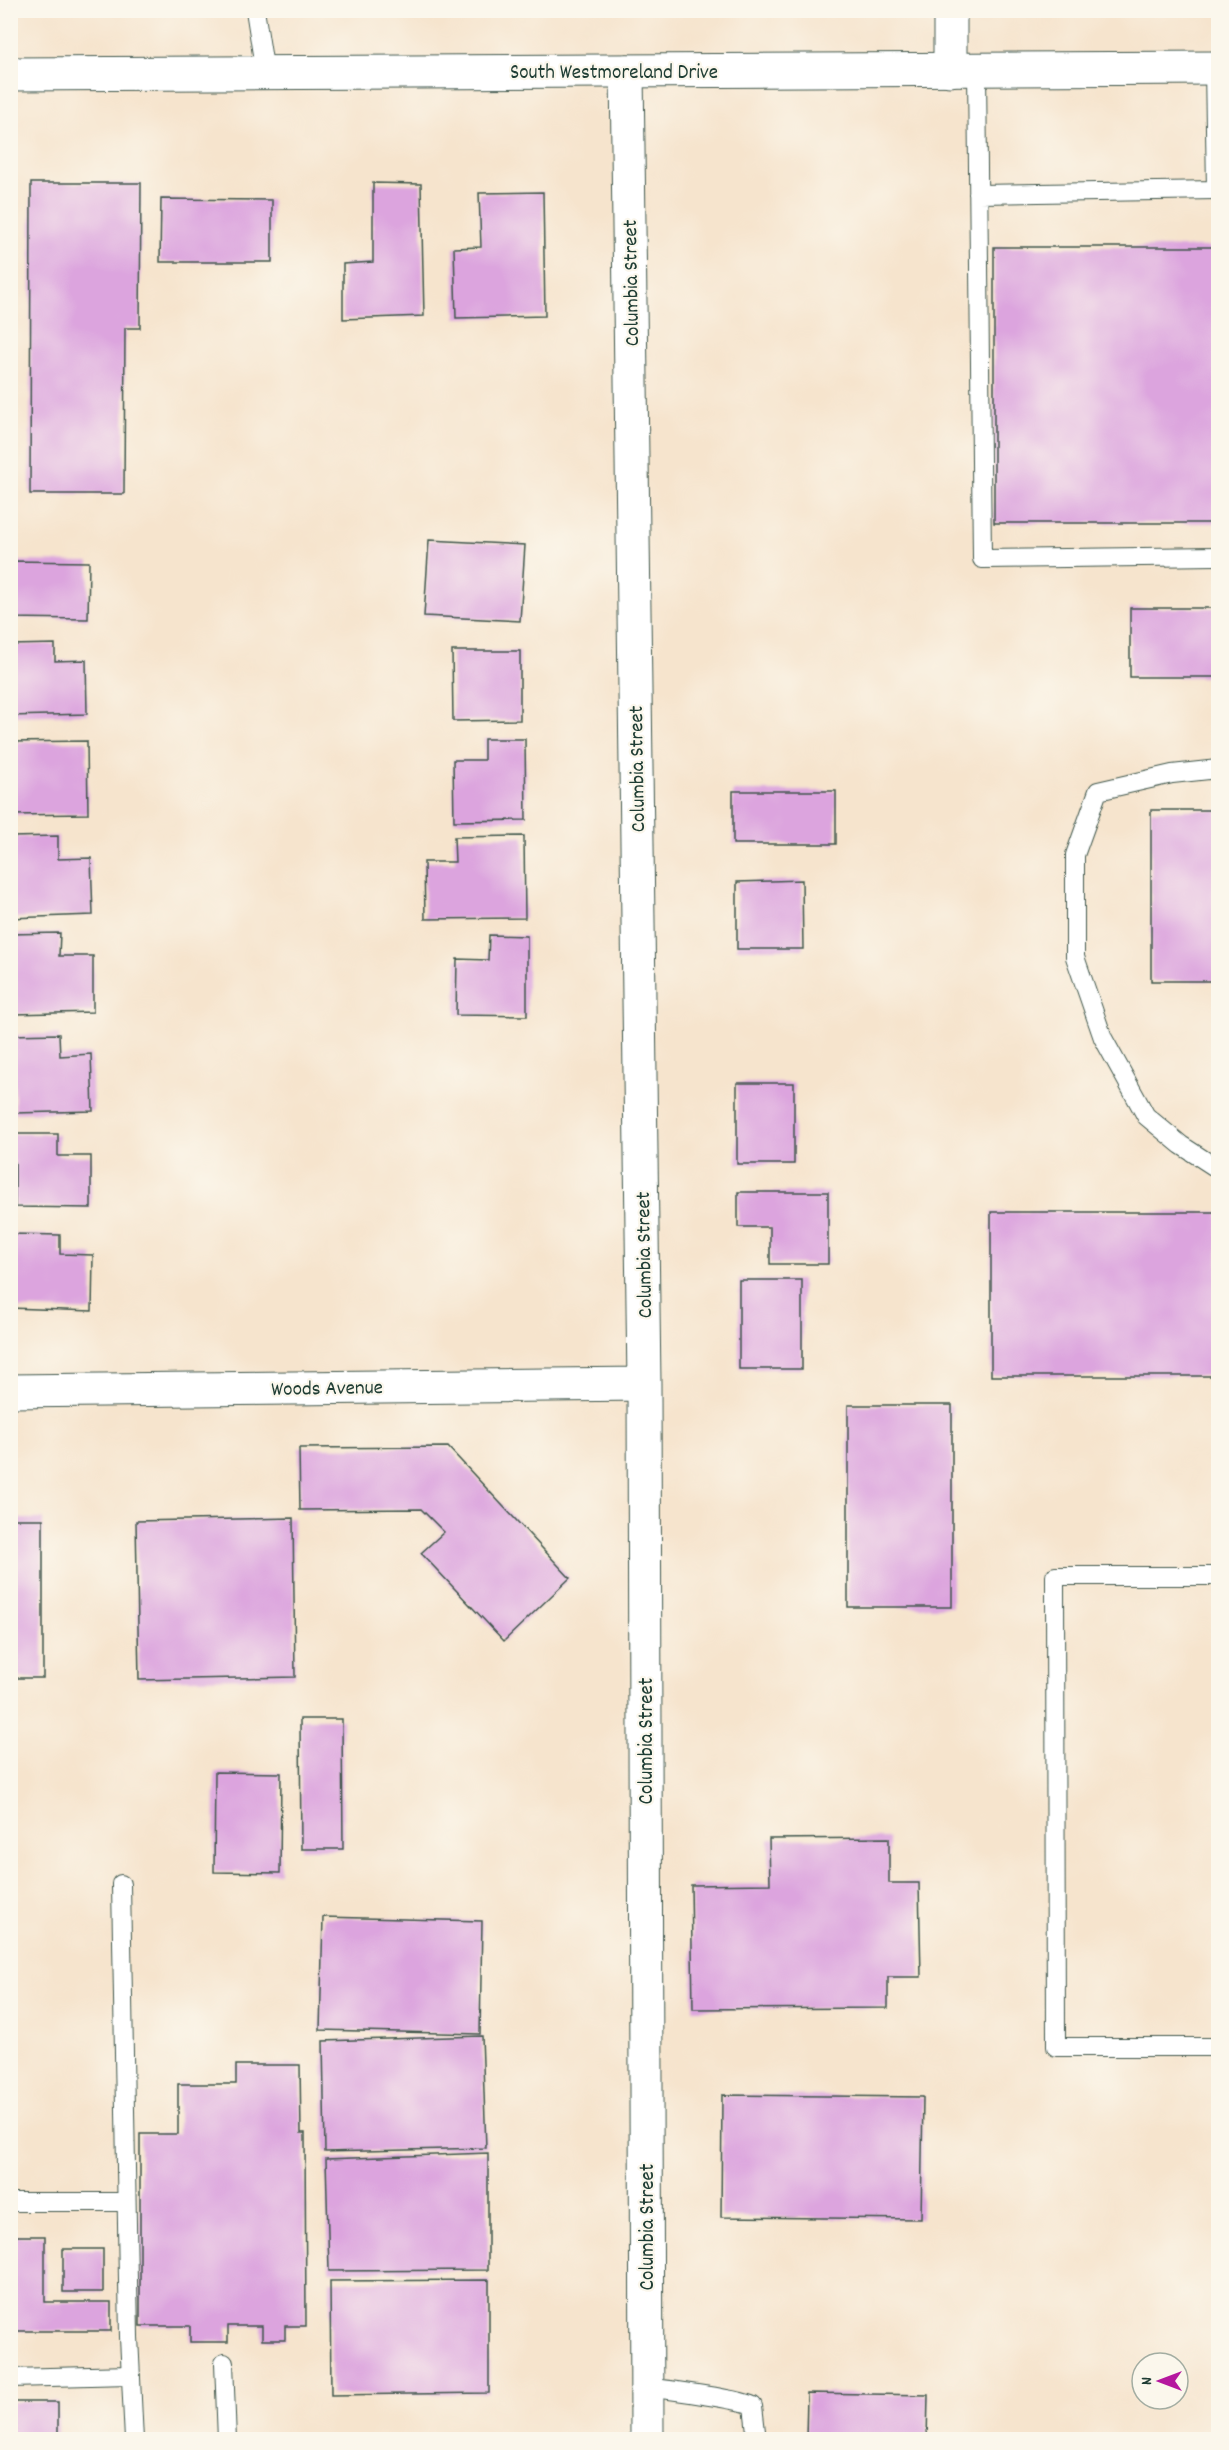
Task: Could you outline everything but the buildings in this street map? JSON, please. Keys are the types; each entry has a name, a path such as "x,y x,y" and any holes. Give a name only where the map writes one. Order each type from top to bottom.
{"street":[{"path":"950,10 963,70"},
{"name":"South Westmoreland Drive","path":"10,74 1216,68"},
{"name":"Columbia Street","path":"627,71 644,1384 647,2439"},
{"name":"Woods Avenue","path":"10,1391 644,1384"}],"lane":[{"path":"255,10 265,73"},
{"path":"978,194 1217,190 1216,68"},
{"path":"963,70 978,194 982,559 1218,556"},
{"path":"1218,769 1172,774 1098,791 1075,855 1075,957 1103,1038 1146,1116 1181,1146 1218,1169"},
{"path":"1218,1576 1055,1576 1056,2047 1218,2046"},
{"path":"121,1884 130,2375 134,2439"},
{"path":"10,2202 126,2202"},
{"path":"225,2363 227,2439"},
{"path":"10,2378 130,2375"},
{"path":"646,2386 748,2402 753,2406 757,2439"}]}
